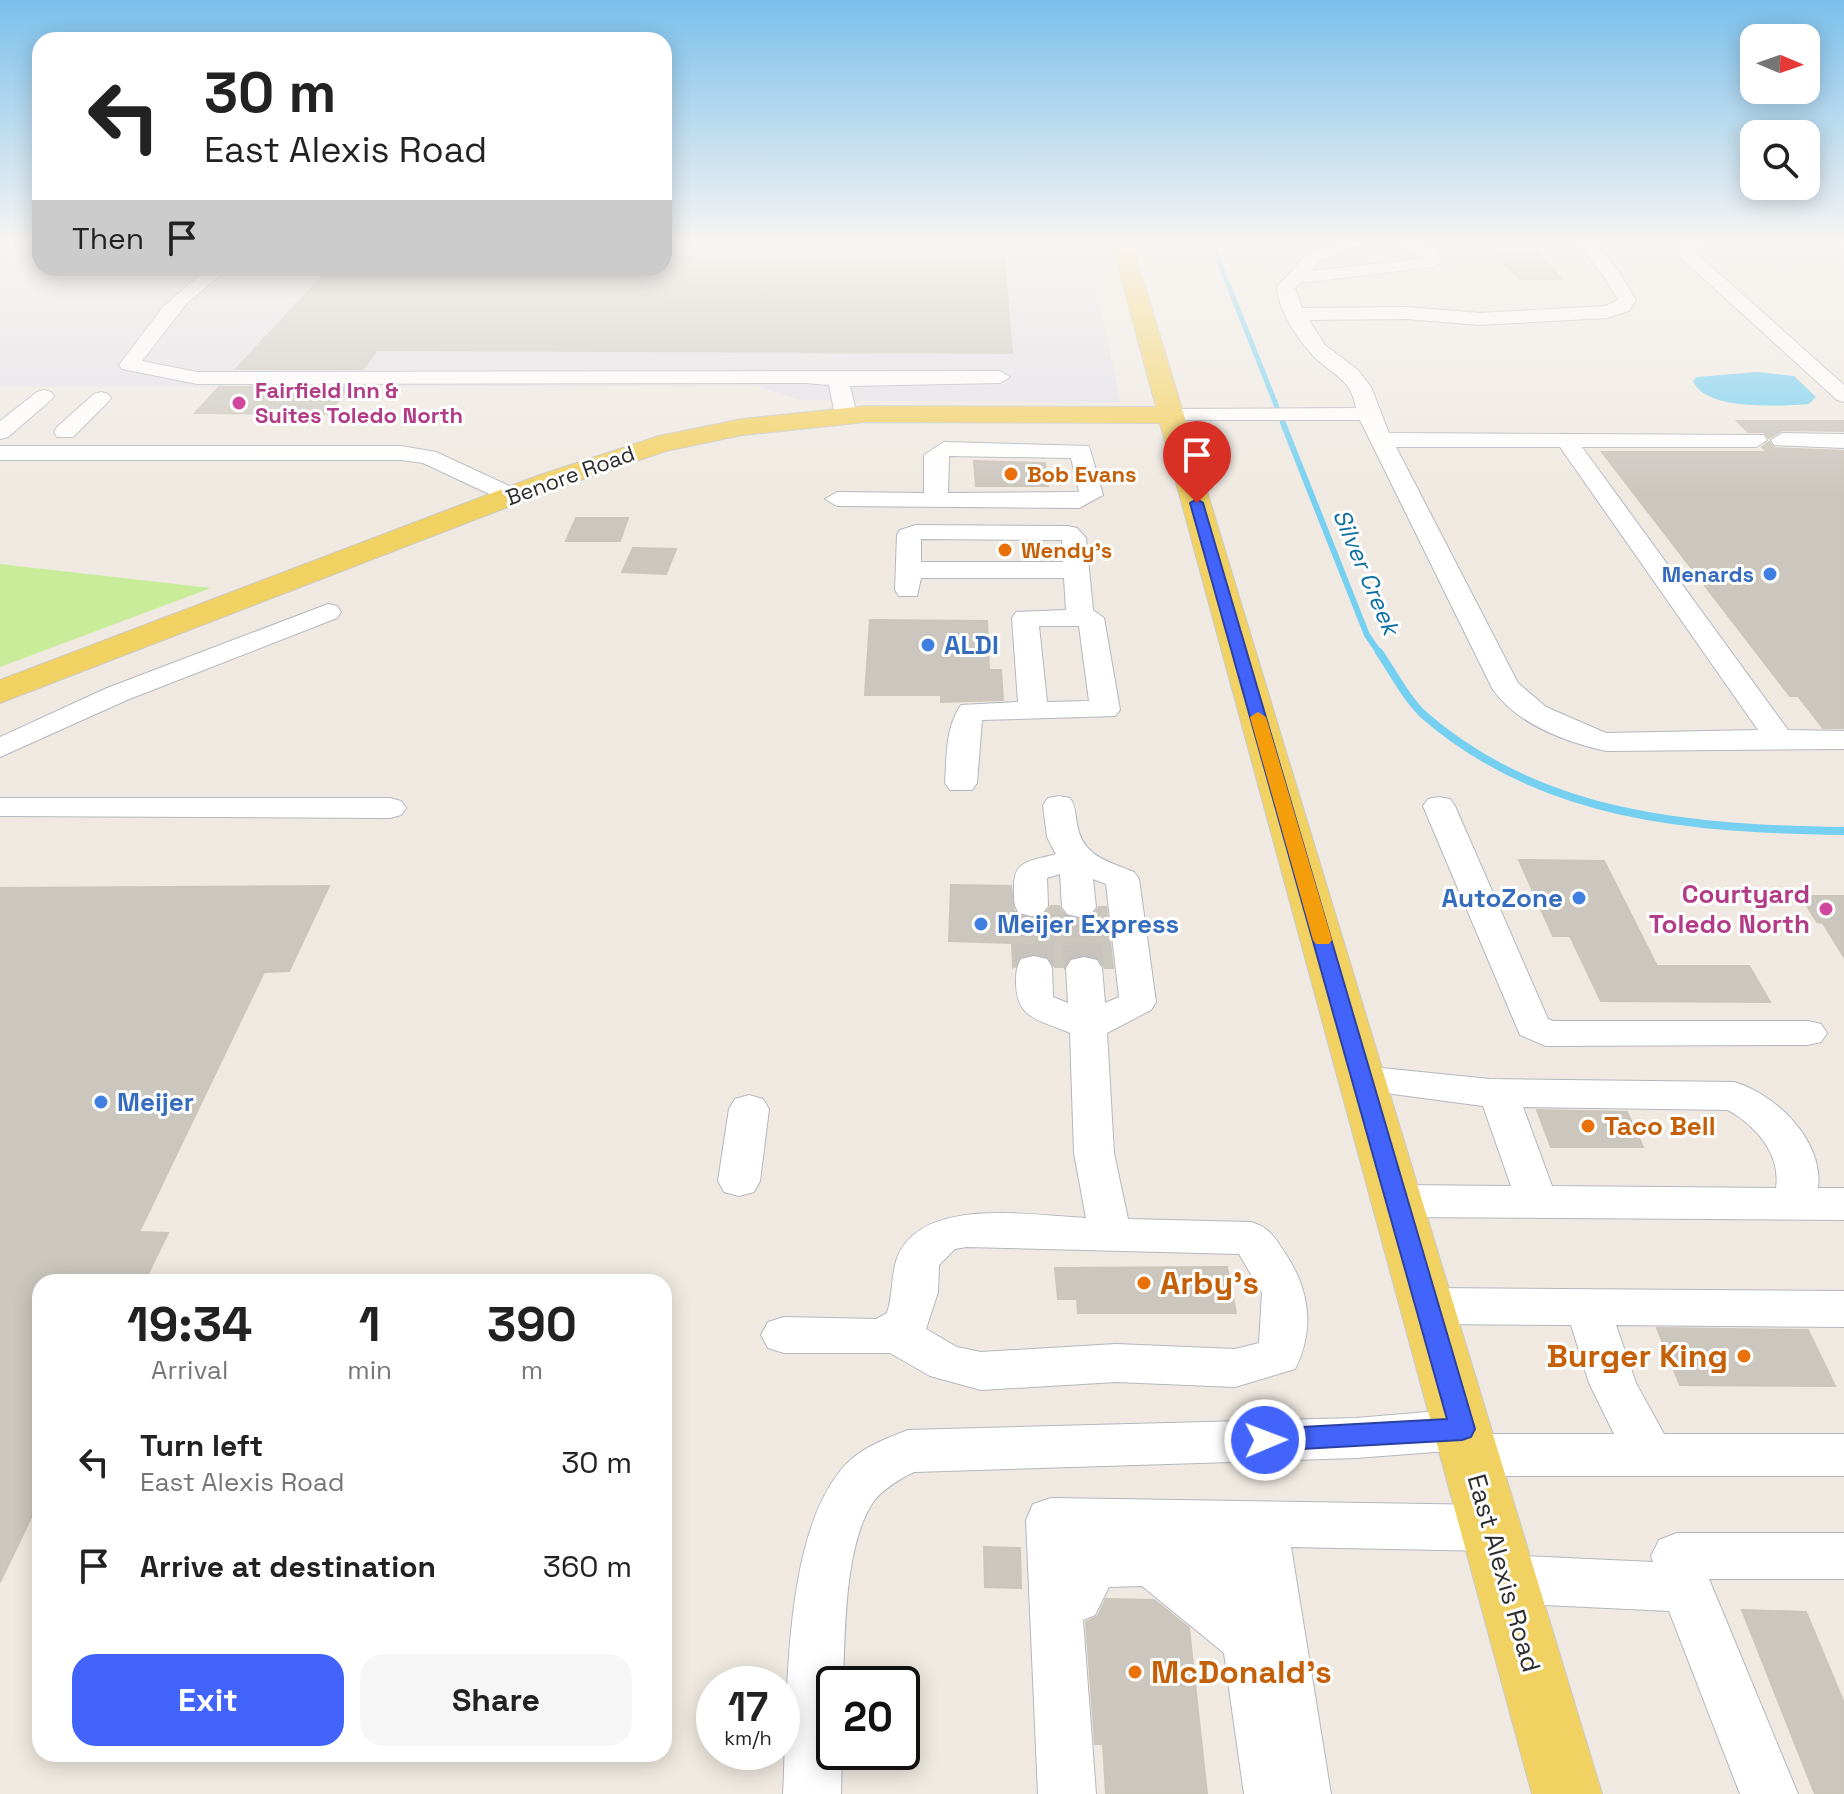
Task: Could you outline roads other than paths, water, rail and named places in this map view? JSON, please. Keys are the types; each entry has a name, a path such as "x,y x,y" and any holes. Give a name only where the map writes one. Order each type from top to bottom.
{"main road":[{"name":"East Alexis Road","path":"1146,328 1567,1794"},
{"name":"Benore Road","path":"0,692 512,496 659,444 742,427 846,415 1171,415"}],"street":[{"path":"155,328 129,365 197,378 806,377 838,380 1000,377"},
{"path":"1303,328 1317,349 1351,374 1364,391 1368,414 1506,688 1536,713 1583,737 1606,742 1844,740"},
{"path":"1769,328 1844,396"},
{"path":"838,380 846,415"},
{"path":"0,432 44,396"},
{"path":"65,432 101,398"},
{"path":"1171,415 1368,414"},
{"path":"0,432 231,434 215,453"},
{"path":"1381,440 1756,440"},
{"path":"1782,440 1844,441"},
{"path":"1567,441 1779,739"},
{"path":"837,499 1079,501 1091,495 1081,451 944,449 935,455 936,499"},
{"path":"0,463 12,453 401,453 428,457 512,496"},
{"path":"1077,570 908,580 909,535 946,532 1068,533 1074,538 1077,570 1080,618"},
{"path":"0,748 117,694 328,612"},
{"path":"961,783 964,727 971,711 1033,711 1105,710 1091,618 1025,618 1033,711"},
{"path":"1059,805 1061,837 1075,859 1079,907"},
{"path":"1439,806 1533,1026 1546,1034 1808,1033"},
{"path":"0,807 390,808"},
{"path":"1031,906 1030,873 1075,859 1122,879 1138,1002 1088,1027"},
{"path":"1034,967 1035,1003 1088,1027"},
{"path":"1084,968 1094,1153 1110,1233"},
{"path":"1362,1079 1498,1093 1734,1096 1754,1104 1770,1118 1795,1163 1798,1181 1793,1204"},
{"path":"1498,1093 1537,1202"},
{"path":"739,1181 749,1109"},
{"path":"1397,1201 1844,1204"},
{"path":"784,1335 882,1337 892,1331 906,1324 916,1292 918,1260 943,1234 1110,1233 1251,1238 1278,1274 1288,1312 1279,1356 1235,1368 1116,1363 981,1371 946,1363 892,1331"},
{"path":"1427,1306 1844,1309"},
{"path":"1589,1307 1598,1350 1627,1417 1668,1453"},
{"path":"812,1794 824,1590 836,1525 856,1487 884,1464 908,1451 1356,1438 1668,1453 1844,1455"},
{"path":"1067,1794 1051,1520 1262,1522 1498,1554 1686,1588"},
{"path":"1262,1522 1302,1794"},
{"path":"1769,1794 1686,1588 1677,1556 1844,1556"},
{"path":"1077,1598 1077,1589 1095,1564 1151,1562 1249,1640 1273,1794"}],"water":[{"path":"1757,372 1794,376 1816,397 1809,404 1728,402 1700,391 1693,381 1697,377"}],"waterway":[{"name":"Silver Creek","path":"1245,328 1284,425"},
{"name":"Silver Creek","path":"1283,423 1367,635 1380,654"},
{"name":"Silver Creek","path":"1379,652 1406,694 1425,716 1471,750 1519,777 1570,797 1677,821 1732,827 1844,831"}],"tunnel":[{"path":"1031,906 1033,946"},
{"path":"1079,907 1082,946"},
{"path":"1033,944 1034,967"},
{"path":"1082,944 1084,968"}],"place":[{"name":"Fairfield Inn & Suites Toledo North","path":"239,403"},
{"name":"Bob Evans","path":"1011,474"},
{"name":"Wendy's","path":"1005,550"},
{"name":"Menards","path":"1770,574"},
{"name":"ALDI","path":"928,645"},
{"name":"AutoZone","path":"1579,898"},
{"name":"Courtyard Toledo North","path":"1826,909"},
{"name":"Meijer Express","path":"981,924"},
{"name":"Meijer","path":"101,1102"},
{"name":"Taco Bell","path":"1588,1126"},
{"name":"Arby's","path":"1144,1283"},
{"name":"Burger King","path":"1744,1356"},
{"name":"McDonald's","path":"1135,1672"}]}
